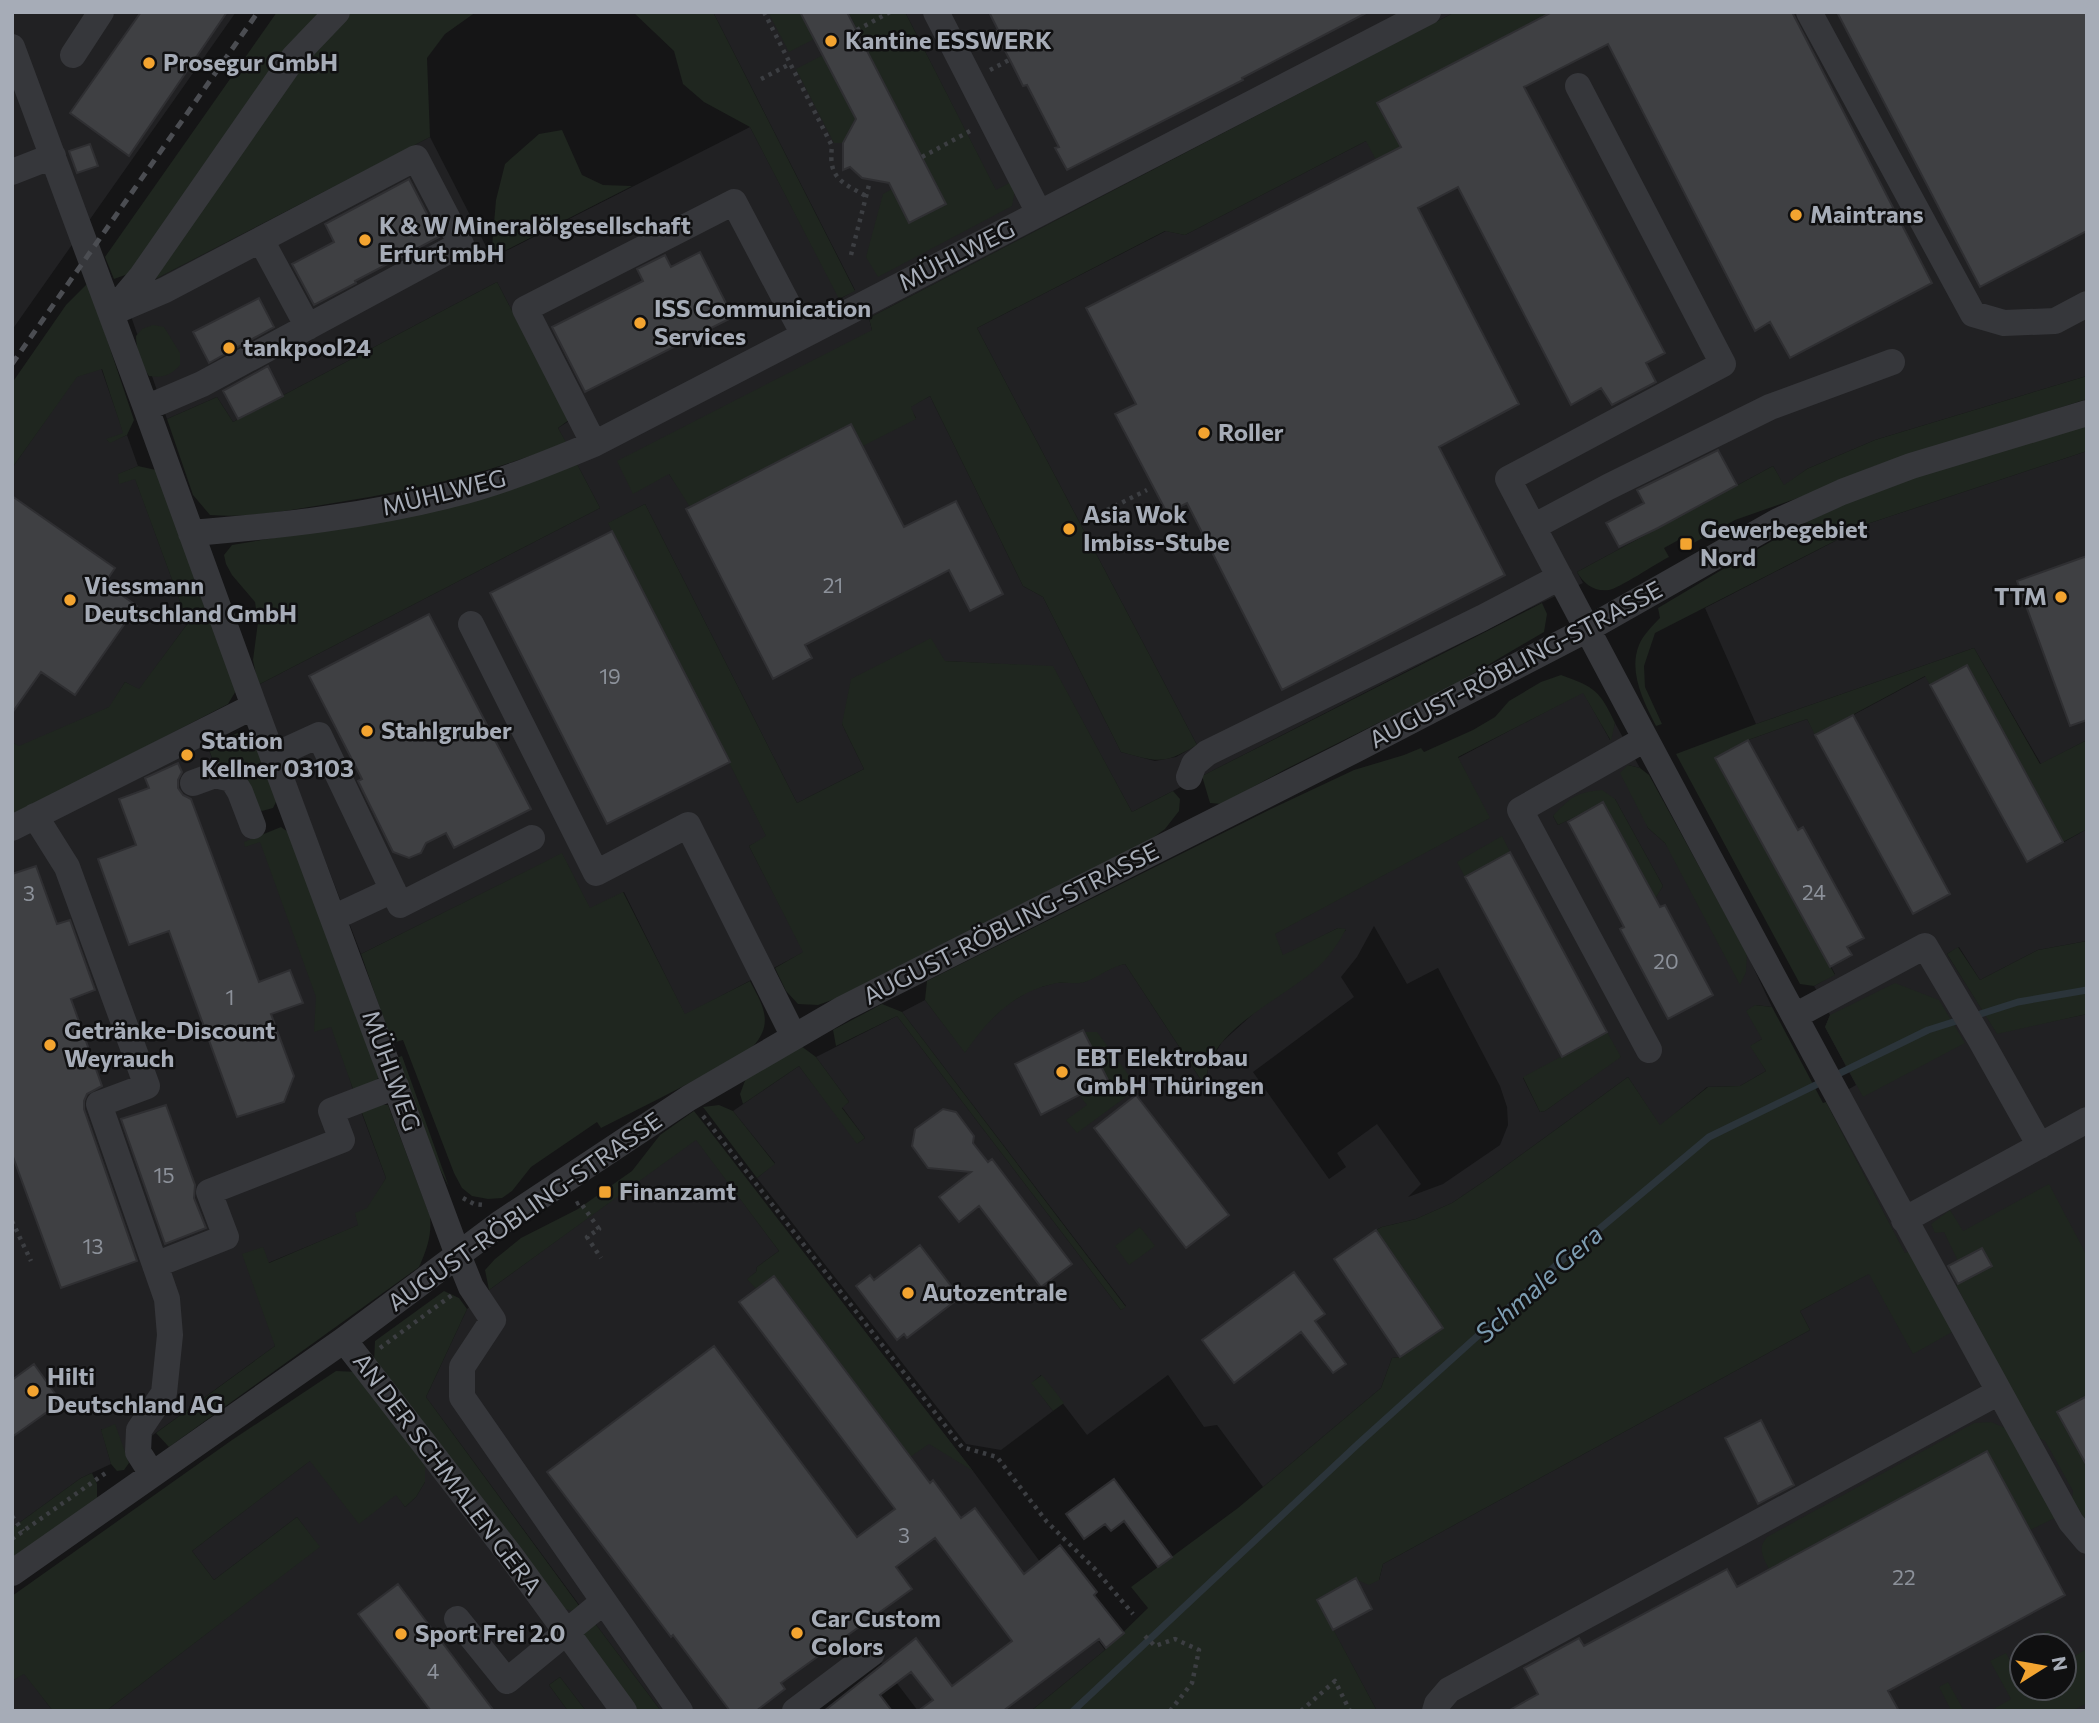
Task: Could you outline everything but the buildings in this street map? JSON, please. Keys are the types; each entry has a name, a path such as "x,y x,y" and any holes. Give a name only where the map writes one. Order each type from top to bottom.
{"street":[{"path":"72,55 101,12"},
{"path":"110,313 141,277 294,57 337,12"},
{"path":"936,12 1039,213"},
{"name":"MÜHLWEG","path":"191,533 261,527 384,509 455,494 529,471 594,444 1428,12"},
{"path":"1809,12 1973,314 2004,323 2055,321 2087,304"},
{"name":"MÜHLWEG","path":"12,47 458,1255 471,1287 493,1320 462,1367 462,1397 603,1602"},
{"path":"1578,86 1723,364 1508,479 1586,630 1904,1220 2071,1522 2087,1541"},
{"path":"12,172 53,156"},
{"path":"110,313 165,290 416,158 461,244 202,384 146,408"},
{"path":"594,444 524,309 734,202 804,335"},
{"path":"261,240 308,327"},
{"path":"1533,527 1770,407 1892,362"},
{"name":"AUGUST-RÖBLING-STRASSE","path":"12,1573 344,1340 502,1222 689,1098 844,1009 1586,630 1778,521 1842,492 1911,466 2087,413"},
{"path":"1189,777 1195,764 1207,752 1560,577"},
{"path":"471,624 596,873 688,825 794,1037"},
{"path":"12,828 254,706"},
{"path":"273,756 319,735 400,905 533,838"},
{"path":"1645,739 1520,810 1649,1050"},
{"path":"192,782 215,775 232,779 240,792 245,829 294,812"},
{"path":"36,816 67,867 147,1086 99,1104 167,1299 170,1335 164,1394 139,1430 138,1452 152,1474"},
{"path":"333,918 393,890"},
{"path":"1795,1016 1925,946 2040,1146"},
{"path":"155,1265 226,1237 209,1192 342,1140 331,1111 396,1086"},
{"path":"1904,1220 2087,1120"},
{"name":"AN DER SCHMALEN GERA","path":"344,1340 624,1711"},
{"path":"1435,1711 1437,1704 1449,1690 1999,1392"},
{"path":"457,1619 507,1681 603,1602 680,1711"},
{"path":"795,1711 872,1653"}],"path":[{"path":"764,12 832,146 832,164 839,181 866,196"},
{"path":"857,30 890,12"},
{"path":"761,79 790,64"},
{"path":"922,156 991,119"},
{"path":"851,255 870,181"},
{"path":"1107,510 1146,490"},
{"path":"689,1098 962,1447 997,1457 1047,1522 1094,1568 1133,1614"},
{"path":"570,1208 580,1202 599,1228 587,1237 601,1258"},
{"path":"12,1220 30,1261"},
{"path":"12,1539 107,1472"},
{"path":"12,1516 23,1531"},
{"path":"1145,1636 1155,1646 1175,1639 1199,1650 1192,1683 1170,1711"},
{"path":"1301,1711 1335,1681 1350,1711"}],"shaded area":[{"path":"12,12 236,12 12,330"},
{"path":"277,12 325,12 128,274 114,279 105,257"},
{"path":"351,12 476,12 445,34 427,58 430,137 140,287 324,31"},
{"path":"633,12 713,12 855,291 839,299 750,127 704,102 683,84 674,51"},
{"path":"713,12 848,12 946,204 909,223 866,257 996,191 905,12 1455,12 869,318 872,330 669,474 691,506 851,424 863,445 916,418 910,407 930,396 1023,586 1043,597 1121,752 1155,761 1176,757 1197,745 977,328 1166,231 1185,235 1366,141 1400,147 1377,103 1552,12 2087,12 2087,376 1875,440 1807,469 1784,486 1773,466 1577,572 1583,583 1132,812 1053,667 945,661 842,724 864,769 797,803 645,504 609,523 767,837 749,846 804,952 685,1015 624,892 590,909 562,854 361,954 258,685 600,508 558,428 569,421 497,282 233,422 217,397 167,419 127,305 140,287 430,137 492,258 750,127 840,299 855,290"},
{"path":"768,12 800,12 814,39 789,52"},
{"path":"848,12 905,12 996,190 1011,182 1015,190 1012,206 878,277 866,257 883,194 892,189 909,223 946,204"},
{"path":"1455,12 1552,12 1378,103 1401,147 1376,160 1366,141 1185,235 1165,231 977,328 1197,745 1176,756 1160,760 1121,752 1043,597 1023,586 930,396 911,407 916,419 863,446 851,424 690,507 669,474 633,494 617,461 872,330 869,318"},
{"path":"823,55 858,123 851,128 843,143 834,143 796,69"},
{"path":"562,130 582,175 603,185 632,186 491,258 496,200 505,164 539,134"},
{"path":"497,282 569,420 558,428 566,442 507,464 446,481 280,512 239,516 210,515 193,495 167,419 217,397 233,422"},
{"path":"88,283 134,420 127,435 110,443 106,439 123,433 102,369 77,377 12,468 12,383 66,305"},
{"path":"153,325 164,327 180,353 180,365 162,376 149,376 141,362 137,346 136,336 142,329"},
{"path":"101,368 124,434 107,440 110,442 127,435 138,466 119,474 119,483 135,478 188,623 139,690 125,682 110,707 19,747 12,742 12,468 76,377"},
{"path":"2087,376 2087,399 1872,467 1809,494 1735,520 1690,545 1684,537 1664,548 1669,557 1614,589 1594,588 1577,572 1773,466 1784,485 1807,469 1875,440"},
{"path":"2087,423 2087,451 1870,523 1655,633 1644,666 1645,687 1662,724 1656,726 1639,687 1635,666 1641,641 1660,618 1658,608 1773,540 1845,504 1934,470"},
{"path":"2087,451 2087,740 2041,764 1974,648 1756,724 1705,608 1870,523"},
{"path":"577,464 600,508 258,685 253,660 258,622 255,602 226,564 224,555 232,545 350,525"},
{"path":"138,466 156,470 237,689 228,704 12,816 12,742 19,746 109,707 125,682 139,689 188,623 135,479 119,484 118,474"},
{"path":"645,504 797,803 864,769 842,724 851,679 931,638 945,661 1053,666 1132,812 1173,791 1180,799 1179,811 1165,829 1143,845 854,992 818,1005 798,1004 786,991 775,968 803,952 749,846 766,836 608,523"},
{"path":"1542,603 1547,614 1544,632 1452,686 1222,804 1210,803 1202,776"},
{"path":"1974,648 2040,764 2087,740 2087,829 2063,842 1967,665 1930,685 1925,676 1815,735 1807,719 1748,740 1715,759 1835,975 1814,986 1800,984 1676,754"},
{"path":"1967,665 2064,842 2087,829 2087,941 2038,950 1980,980 1959,947 1947,954 1997,1033 2087,1014 2087,1711 1377,1711 1317,1600 1356,1578 1379,1580 1383,1564 1810,1330 1800,1311 1905,1254 1826,1102 1856,1085 1825,1027 1830,1015 1814,986 1835,974 1715,758 1748,740 1807,719 1816,735 1926,676 1931,685"},
{"path":"1561,675 1582,683 1600,697 1615,723 1611,741 1583,693 1458,757 1490,818 1275,934 1283,955 1338,928 1346,929 1317,968 1227,1037 1216,1050 1209,1065 1205,1086 1125,964 1085,982 1057,983 1026,994 992,1019 965,1053 925,1000 927,981 1354,770 1421,748 1424,752 1473,730 1495,717 1509,701 1541,682"},
{"path":"1583,692 1610,740 1615,723 1640,768 1628,765 1648,828 1665,843 1747,954 1772,1007 1755,1005 1762,1039 1751,1046 1766,1071 1740,1086 1707,1087 1660,1126 1628,1077 1452,1203 1416,1219 1376,1230 1443,1328 1400,1357 1392,1358 1381,1388 1263,1487 1217,1425 1204,1427 1168,1375 1087,1435 1041,1375 1032,1383 1053,1411 1001,1450 966,1444 757,1178 775,1163 733,1111 799,1066 858,1143 865,1138 842,1107 849,1102 816,1057 897,1016 1121,1310 1126,1306 902,1012 925,1000 965,1052 980,1030 1005,1006 1030,990 1055,983 1084,982 1125,964 1205,1086 1209,1063 1222,1042 1346,930 1338,928 1283,956 1274,934 1489,818 1458,758","holes":["1615,799 1663,886 1655,898 1603,802","1602,803 1558,825 1553,816","1374,926 1407,984 1438,968 1500,1086 1507,1107 1508,1125 1500,1145 1443,1184 1408,1197 1421,1184 1377,1124 1337,1153 1346,1167 1329,1179 1253,1072 1354,997 1341,977 1357,957","1621,1056 1545,1111 1540,1112 1523,1078 1562,1057"]},
{"path":"242,731 253,739 277,800 273,808 262,811 251,807 243,783 236,772 230,767 214,764 208,746"},
{"path":"205,739 214,764 227,764 237,771 261,836 278,830 353,1090 386,1178 359,1225 268,1263 275,1346 127,1454 101,1429 111,1464 81,1478 12,1528 12,840"},
{"path":"1628,765 1640,768 1649,775 1747,954 1746,972 1740,985 1665,843 1648,828 1620,773"},
{"path":"1602,790 1615,799 1663,886 1655,899 1604,803 1558,825 1553,816 1574,797"},
{"path":"281,827 291,834 381,1074 374,1083 353,1089 331,1027 314,1032 316,997 260,842 245,847 244,842"},
{"path":"1502,836 1510,852 1465,877 1457,862"},
{"path":"562,853 590,908 623,892 685,1014 750,981 763,1008 763,1030 752,1047 735,1058 601,1128 597,1122 531,1167 512,1191 502,1198 472,1196 462,1188 454,1173 403,1040 392,1043 361,954"},
{"path":"2087,941 2087,1014 1997,1034 1947,954 1958,947 1980,980 2038,950"},
{"path":"1895,983 1939,1000 1965,1043 1863,1097 1825,1027 1830,1015"},
{"path":"882,1004 902,1012 1126,1307 1121,1310 897,1016 836,1046 833,1030"},
{"path":"1755,1005 1772,1007 1823,1103 1826,1102 1905,1253 1910,1251 1954,1331 1913,1354 1869,1274 1800,1311 1810,1330 1383,1564 1379,1580 1369,1585 1355,1579 1317,1599 1377,1711 1031,1711 1105,1650 1148,1608 1131,1587 1238,1508 1381,1388 1392,1358 1400,1357 1443,1328 1376,1230 1416,1219 1452,1203 1628,1077 1660,1125 1708,1087 1740,1086 1766,1071 1750,1046 1762,1039 1746,1011"},
{"path":"1084,1032 1097,1032 1138,1088 1077,1133 1066,1120 1087,1105 1079,1095 1108,1080"},
{"path":"1607,1032 1621,1057 1540,1112 1523,1077"},
{"path":"801,1046 816,1057 849,1102 842,1108 865,1138 857,1144 799,1066 743,1104 740,1094 746,1078"},
{"path":"402,1056 449,1187 396,1058"},
{"path":"378,1104 388,1105 430,1216 428,1242 419,1267 169,1447 156,1433 275,1346 242,1254 263,1247 269,1263 358,1225 355,1213 367,1208 386,1178 361,1110"},
{"path":"719,1105 733,1111 775,1164 757,1178 703,1107"},
{"path":"694,1111 973,1471 929,1444 910,1457 774,1276 756,1289 747,1279 756,1272 757,1267 779,1251 696,1140 489,1290 485,1270 495,1259 521,1238 578,1209 632,1171 660,1135"},
{"path":"696,1139 779,1251 757,1267 756,1272 748,1279 757,1289 804,1253 973,1471 1105,1650 1031,1711 918,1711 880,1661 815,1711 661,1711 594,1622 584,1627 559,1607 580,1606 426,1397 467,1309 489,1290"},
{"path":"2049,1184 2087,1256 2087,1396 2057,1413 2087,1466 2087,1522 2072,1499 2073,1491 2045,1441 2037,1437 1956,1285 1991,1266 1958,1261 1944,1232 1935,1233 1931,1224 1950,1210 1963,1231"},
{"path":"1140,1227 1155,1246 1129,1265 1115,1246"},
{"path":"444,1291 459,1298 467,1309 426,1397 580,1607 572,1611 559,1607 374,1362 375,1341"},
{"path":"336,1371 359,1372 425,1461 425,1482 416,1497 405,1507 396,1495 359,1524 310,1461 192,1551 214,1580 297,1517 320,1547 106,1711 53,1711 24,1674 12,1681 12,1596 232,1440"},
{"path":"1042,1375 1064,1403 1053,1411 1031,1383"},
{"path":"1991,1422 2005,1428 2055,1518 2030,1530 1987,1451 1769,1569 1762,1549 1767,1537 1974,1423"},
{"path":"115,1424 129,1463 124,1470 117,1471 111,1464 101,1430"},
{"path":"311,1460 397,1495 405,1507 416,1497 425,1482 425,1461 618,1711 586,1711 560,1677 549,1685 568,1711 106,1711 319,1547 297,1517 214,1580 192,1551"},
{"path":"92,1473 97,1484 97,1499 12,1559 12,1528 81,1478"},
{"path":"594,1622 661,1711 635,1711 582,1638 584,1627"},
{"path":"2087,1649 2087,1703 2072,1711 1990,1711 2008,1701 2078,1702 2078,1654"},
{"path":"2006,1653 2008,1657 2008,1694 1990,1661"},
{"path":"24,1673 53,1711 12,1711 12,1681"},
{"path":"560,1677 586,1711 568,1711 549,1685"},
{"path":"1948,1682 1964,1711 1947,1711 1950,1708 1939,1687"}],"waterway":[{"name":"Schmale Gera","path":"1974,1016 2018,1002 2087,990"},
{"name":"Schmale Gera","path":"1073,1711 1358,1444 1554,1267 1709,1137 1928,1030 1963,1019"}],"railway":[{"path":"12,364 258,12"}],"place":[{"name":"Kantine ESSWERK","path":"831,41"},
{"name":"Prosegur GmbH","path":"149,63"},
{"name":"Maintrans","path":"1796,215"},
{"name":"K & W Mineralölgesellschaft Erfurt mbH","path":"365,240"},
{"name":"ISS Communication Services","path":"640,323"},
{"name":"tankpool24","path":"229,348"},
{"name":"Roller","path":"1204,433"},
{"name":"Asia Wok Imbiss-Stube","path":"1069,529"},
{"name":"Gewerbegebiet Nord","path":"1686,544"},
{"name":"TTM","path":"2061,597"},
{"name":"Viessmann Deutschland GmbH","path":"70,600"},
{"name":"Stahlgruber","path":"367,731"},
{"name":"Station Kellner 03103","path":"187,755"},
{"name":"Getränke-Discount Weyrauch","path":"50,1045"},
{"name":"EBT Elektrobau GmbH Thüringen","path":"1062,1072"},
{"name":"Finanzamt","path":"605,1192"},
{"name":"Autozentrale","path":"908,1293"},
{"name":"Hilti Deutschland AG","path":"33,1391"},
{"name":"Car Custom Colors","path":"797,1633"},
{"name":"Sport Frei 2.0","path":"401,1634"}]}
